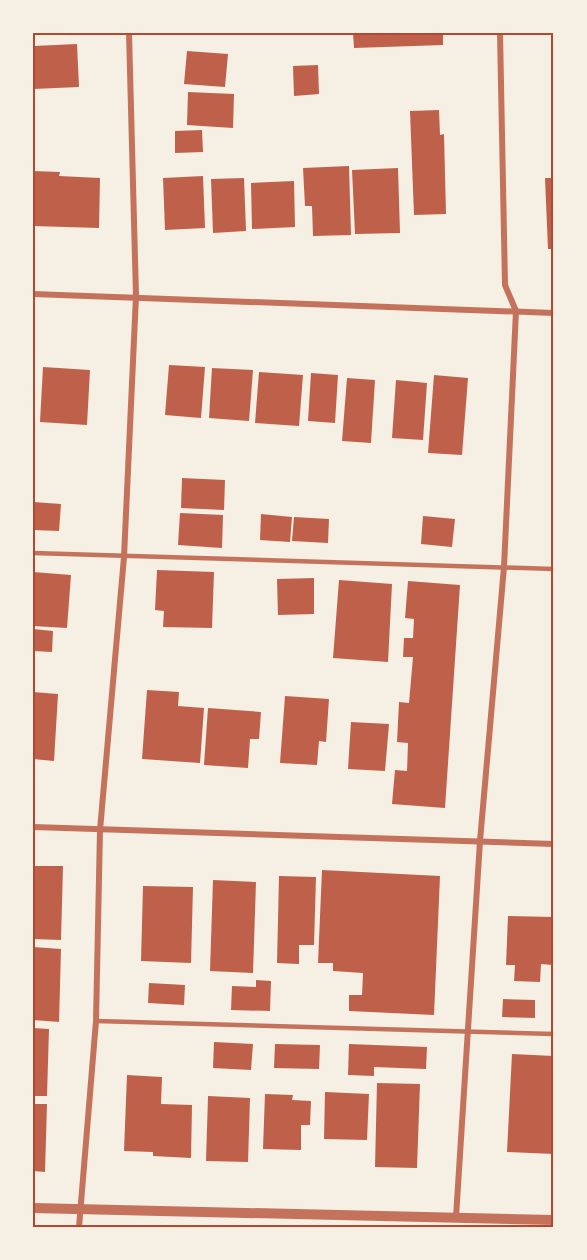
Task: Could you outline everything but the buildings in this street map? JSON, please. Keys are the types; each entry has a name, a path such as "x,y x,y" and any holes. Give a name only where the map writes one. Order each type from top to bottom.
{"street":[{"path":"79,1227 96,1021 100,830 124,557 136,296 129,33"},
{"path":"456,1217 480,841 504,567 516,311 505,285 500,33"},
{"path":"33,294 554,313"},
{"path":"33,827 554,844"},
{"path":"33,1208 554,1220"}],"lane":[{"path":"33,553 554,569"},
{"path":"96,1021 554,1034"}]}
